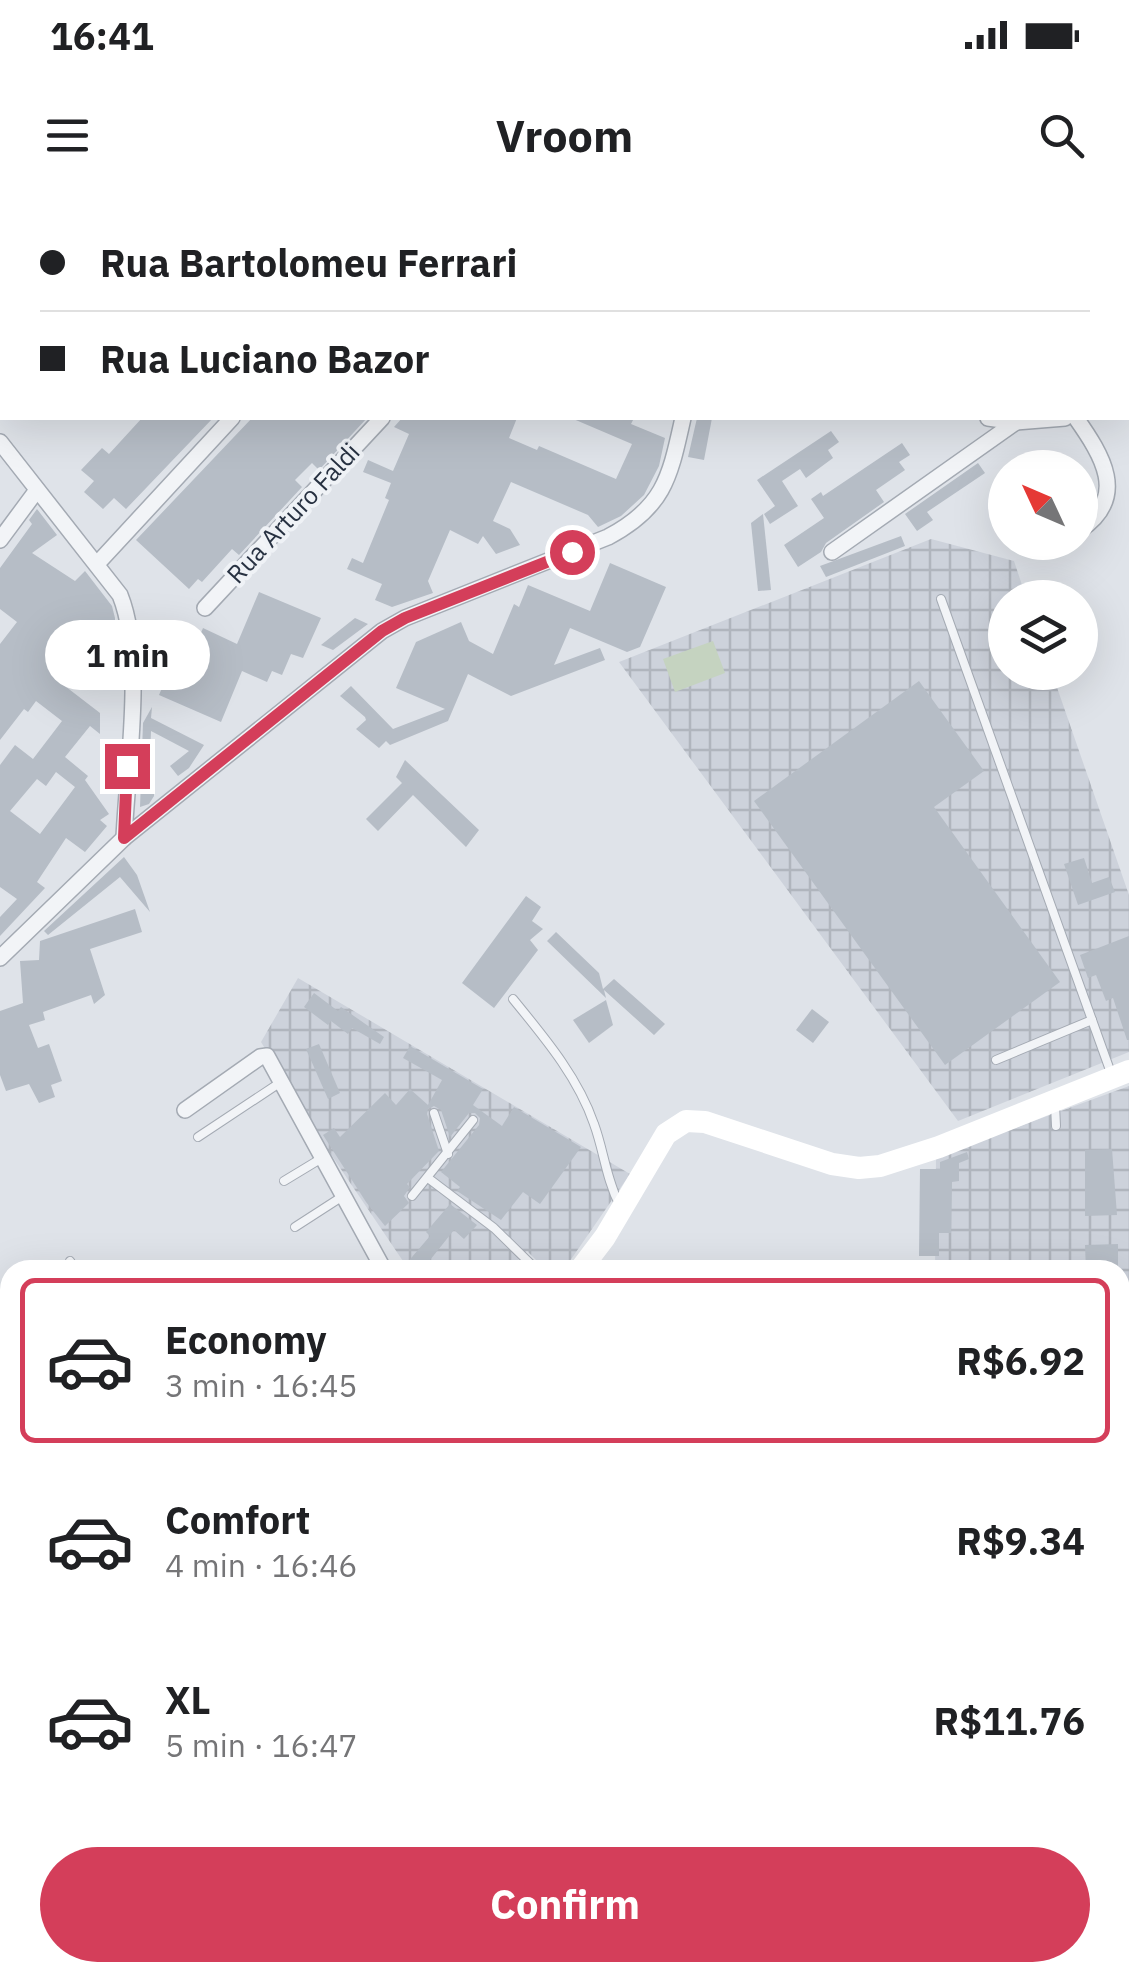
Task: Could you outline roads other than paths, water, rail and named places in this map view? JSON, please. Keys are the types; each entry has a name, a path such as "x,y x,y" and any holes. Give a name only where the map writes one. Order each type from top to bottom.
{"main road":[{"path":"587,1260 622,1210 666,1134 686,1121 705,1122 816,1160 859,1168 904,1159 1121,1074"}],"street":[{"path":"96,564 230,420"},
{"name":"Rua Arturo Faldi","path":"205,608 380,420"},
{"path":"0,958 124,838 382,631 405,618 630,526 664,490 683,420"},
{"path":"1002,420 1040,420"},
{"path":"1078,420 1097,450"},
{"path":"832,552 1016,422"},
{"path":"0,442 120,595 130,619 133,641 124,838"},
{"path":"1098,453 1109,487 1098,513"},
{"path":"0,540 37,490"},
{"path":"185,1110 266,1056 378,1260"}],"lane":[{"path":"940,599 1092,1020 1121,1074"},
{"path":"514,999 584,1100 596,1126 610,1186 622,1210"},
{"path":"996,1060 1092,1020"},
{"path":"198,1137 281,1082"},
{"path":"1054,1100 1056,1126"},
{"path":"434,1113 448,1154"},
{"path":"412,1196 473,1120"},
{"path":"284,1181 322,1158"},
{"path":"428,1178 494,1228 527,1260"},
{"path":"295,1227 343,1196"}]}
